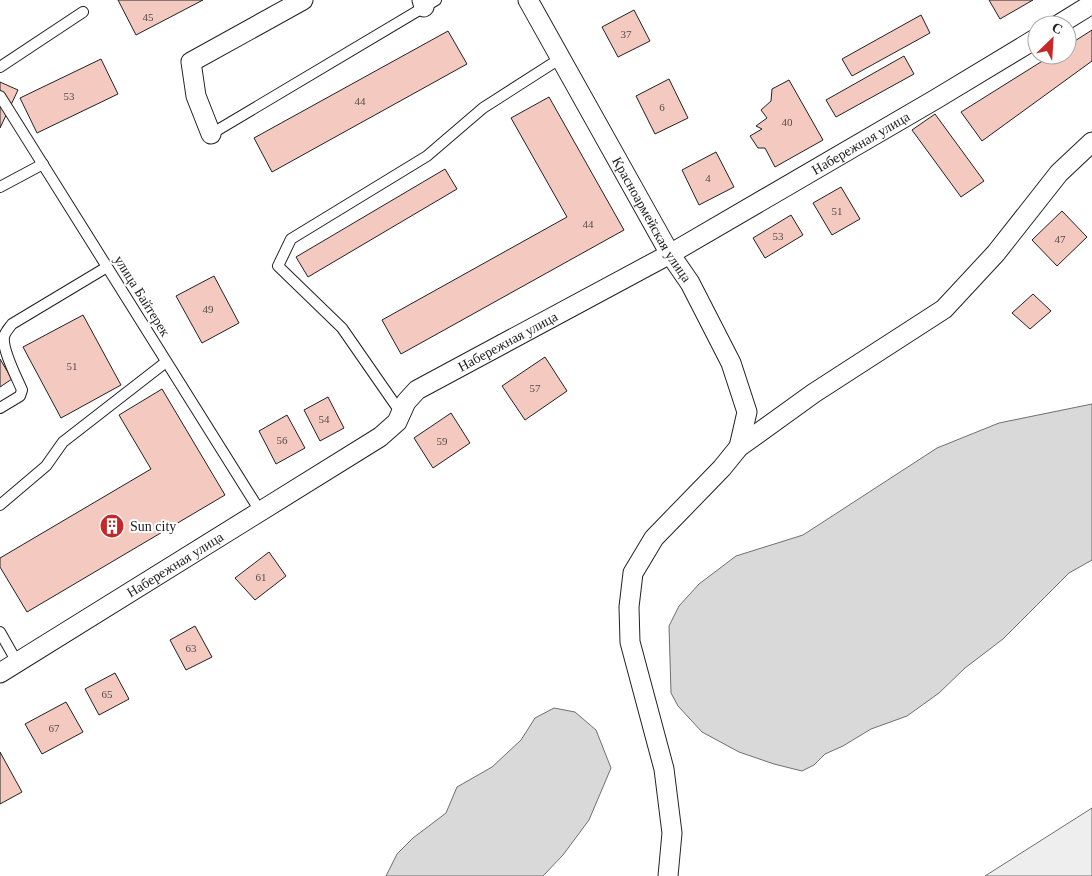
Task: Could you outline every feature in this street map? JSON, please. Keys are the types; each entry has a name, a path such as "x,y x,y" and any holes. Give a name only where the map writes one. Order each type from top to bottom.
{"street":[{"path":"211,134 196,96 191,62 303,0"},
{"name":"Красноармейская улица","path":"528,0 670,254 690,283 731,363 748,412 738,447"},
{"path":"1074,15 1092,4"},
{"name":"Набережная улица","path":"0,673 380,437 397,422 406,402 417,390 670,254 1027,44"},
{"path":"668,876 672,833 664,769 630,642 629,607 633,572 654,538 722,468 738,447 814,393 944,308 996,254 1060,174 1092,142"}],"lane":[{"path":"211,134 427,2"},
{"path":"0,67 83,12"},
{"path":"401,413 342,328 278,266 291,239 427,156 483,108 561,58"},
{"name":"улица Байтерек","path":"0,96 260,512"},
{"path":"0,187 43,164"},
{"path":"0,408 20,396 22,390 4,345 4,337 12,324 107,267"},
{"path":"0,506 46,466 63,442 166,362"},
{"path":"0,632 18,662"}],"shaded area":[{"path":"1092,404 1092,560 1069,573 1003,639 965,668 939,693 907,716 871,729 843,746 825,754 814,765 802,771 739,752 702,732 678,706 671,693 669,626 679,606 699,584 736,556 803,535 937,448 999,423"},
{"path":"554,708 575,712 596,730 611,768 589,820 563,855 543,876 386,876 397,854 413,838 446,813 457,787 492,767 521,740 535,718"},
{"path":"1092,808 1092,876 985,876"}],"building":[{"path":"118,0 203,0 136,35"},
{"path":"989,0 1033,0 1000,19"},
{"path":"634,10 650,41 618,57 602,27"},
{"path":"921,15 930,33 852,76 842,59"},
{"path":"1092,30 1092,61 982,141 961,112 1036,65 1077,65 1077,40"},
{"path":"448,31 467,64 272,172 254,138"},
{"path":"904,56 914,74 836,117 826,100"},
{"path":"101,59 118,94 37,133 20,98"},
{"path":"669,79 688,118 655,134 636,96"},
{"path":"789,80 823,140 775,167 765,148 758,148 750,136 762,129 756,126 767,118 761,110 771,101 772,89"},
{"path":"0,82 18,90 0,128"},
{"path":"549,97 624,230 401,354 382,320 567,217 511,118"},
{"path":"935,114 984,181 961,197 912,130"},
{"path":"716,152 734,187 699,205 682,170"},
{"path":"445,169 457,189 308,277 296,257"},
{"path":"841,187 860,219 832,235 813,203"},
{"path":"1062,211 1087,237 1057,266 1032,240"},
{"path":"791,215 803,235 765,258 753,238"},
{"path":"214,276 239,323 202,343 176,296"},
{"path":"1033,294 1051,311 1030,329 1012,313"},
{"path":"83,315 121,385 61,418 23,347"},
{"path":"545,357 567,391 525,420 502,386"},
{"path":"0,359 12,379 0,387"},
{"name":"Sun city","path":"162,389 225,495 27,612 0,567 0,558 151,469 119,415"},
{"path":"328,397 344,428 320,441 304,410"},
{"path":"451,413 470,443 433,468 414,438"},
{"path":"287,415 305,448 276,464 259,431"},
{"path":"269,552 286,576 255,600 235,578"},
{"path":"195,626 212,657 186,670 170,640"},
{"path":"115,673 129,699 99,715 85,689"},
{"path":"66,702 83,732 42,754 25,724"},
{"path":"0,752 22,792 0,804"}],"place":[{"name":"Sun city","path":"112,526"}]}
